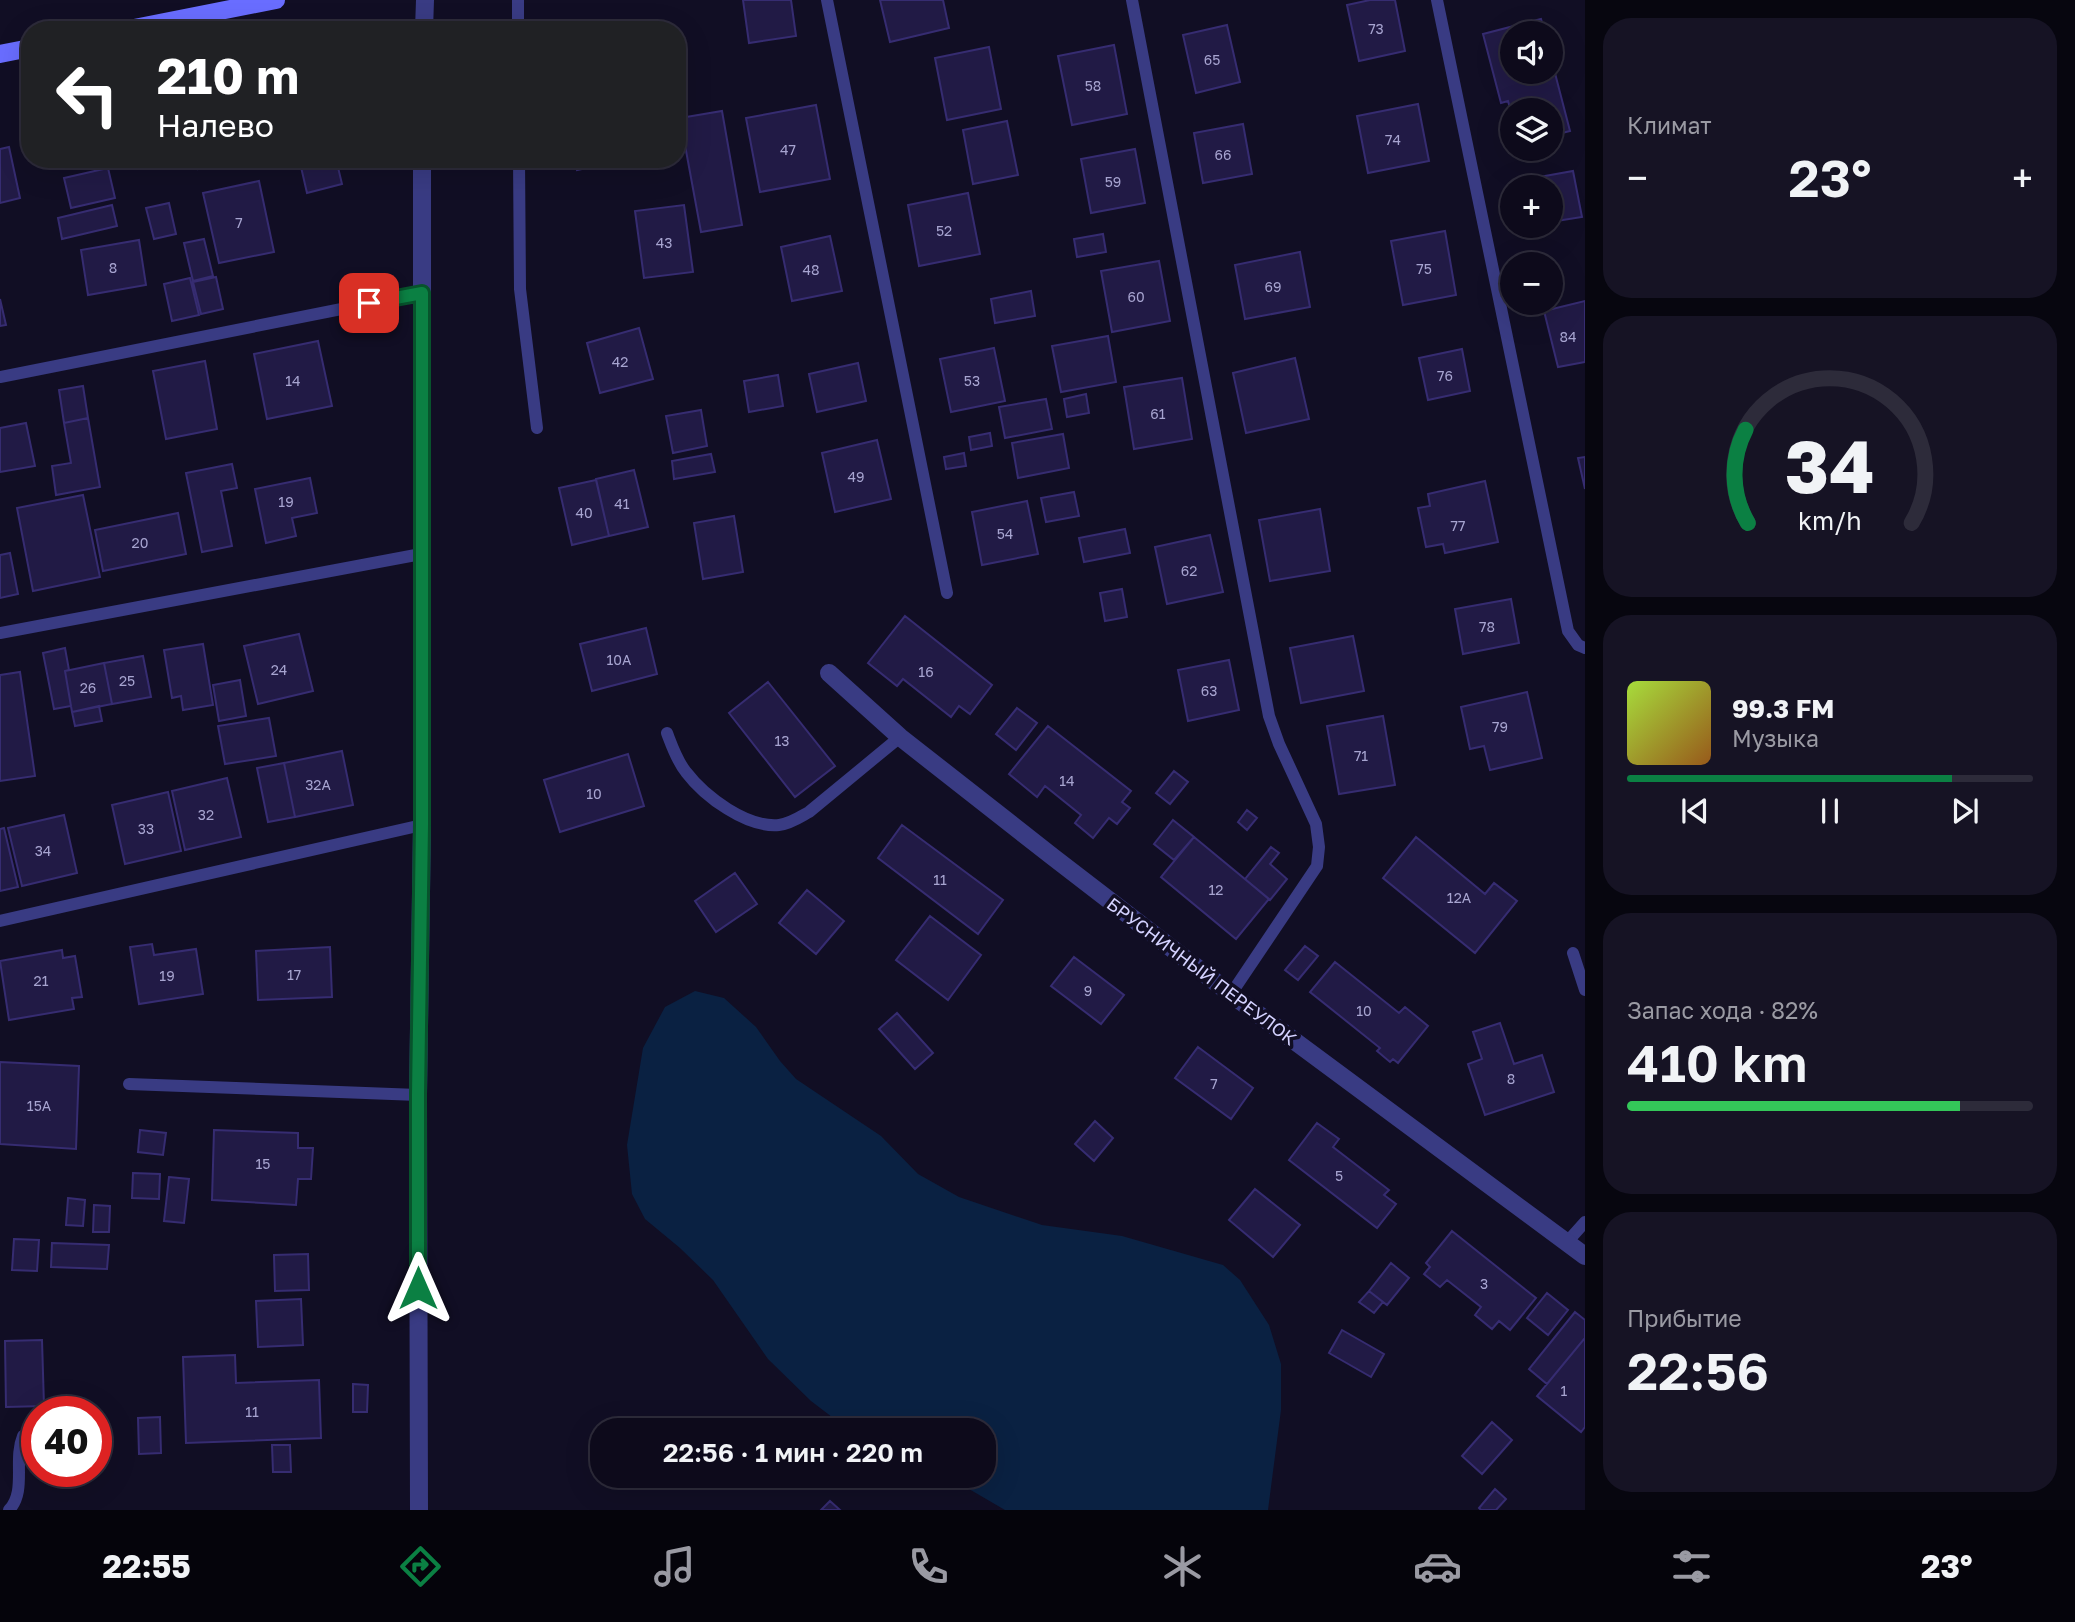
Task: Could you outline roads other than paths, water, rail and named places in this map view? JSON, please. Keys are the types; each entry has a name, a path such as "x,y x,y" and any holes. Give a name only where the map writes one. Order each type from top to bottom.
{"main road":[{"path":"170,21 276,0"},
{"path":"0,54 21,50"}],"street":[{"path":"424,21 425,0"},
{"path":"419,1510 422,168"},
{"name":"БРУСНИЧНЫЙ ПЕРЕУЛОК","path":"829,673 900,737 1231,994 1585,1256"}],"lane":[{"path":"517,0 518,21"},
{"path":"827,0 947,593"},
{"path":"1132,0 1269,716 1316,824 1319,847 1317,866 1231,994"},
{"path":"1437,0 1568,631 1578,645 1585,648"},
{"path":"519,168 520,289 537,428"},
{"path":"0,377 422,293"},
{"path":"0,633 421,554"},
{"path":"667,733 676,757 686,773 711,797 736,814 758,824 780,825 809,812 900,737"},
{"path":"0,921 422,825"},
{"path":"1573,953 1585,990"},
{"path":"129,1084 418,1095"},
{"path":"1568,1241 1585,1222"},
{"path":"9,1510 15,1504 18,1491 18,1447 21,1440"}],"water":[{"path":"695,991 724,998 756,1027 796,1079 881,1136 918,1174 959,1197 1042,1225 1122,1236 1223,1265 1240,1280 1269,1325 1281,1364 1281,1410 1268,1510 1005,1510 967,1488 996,1488 996,1418 833,1418 811,1401 768,1359 713,1280 645,1219 632,1194 627,1145 643,1048 665,1007"}]}
